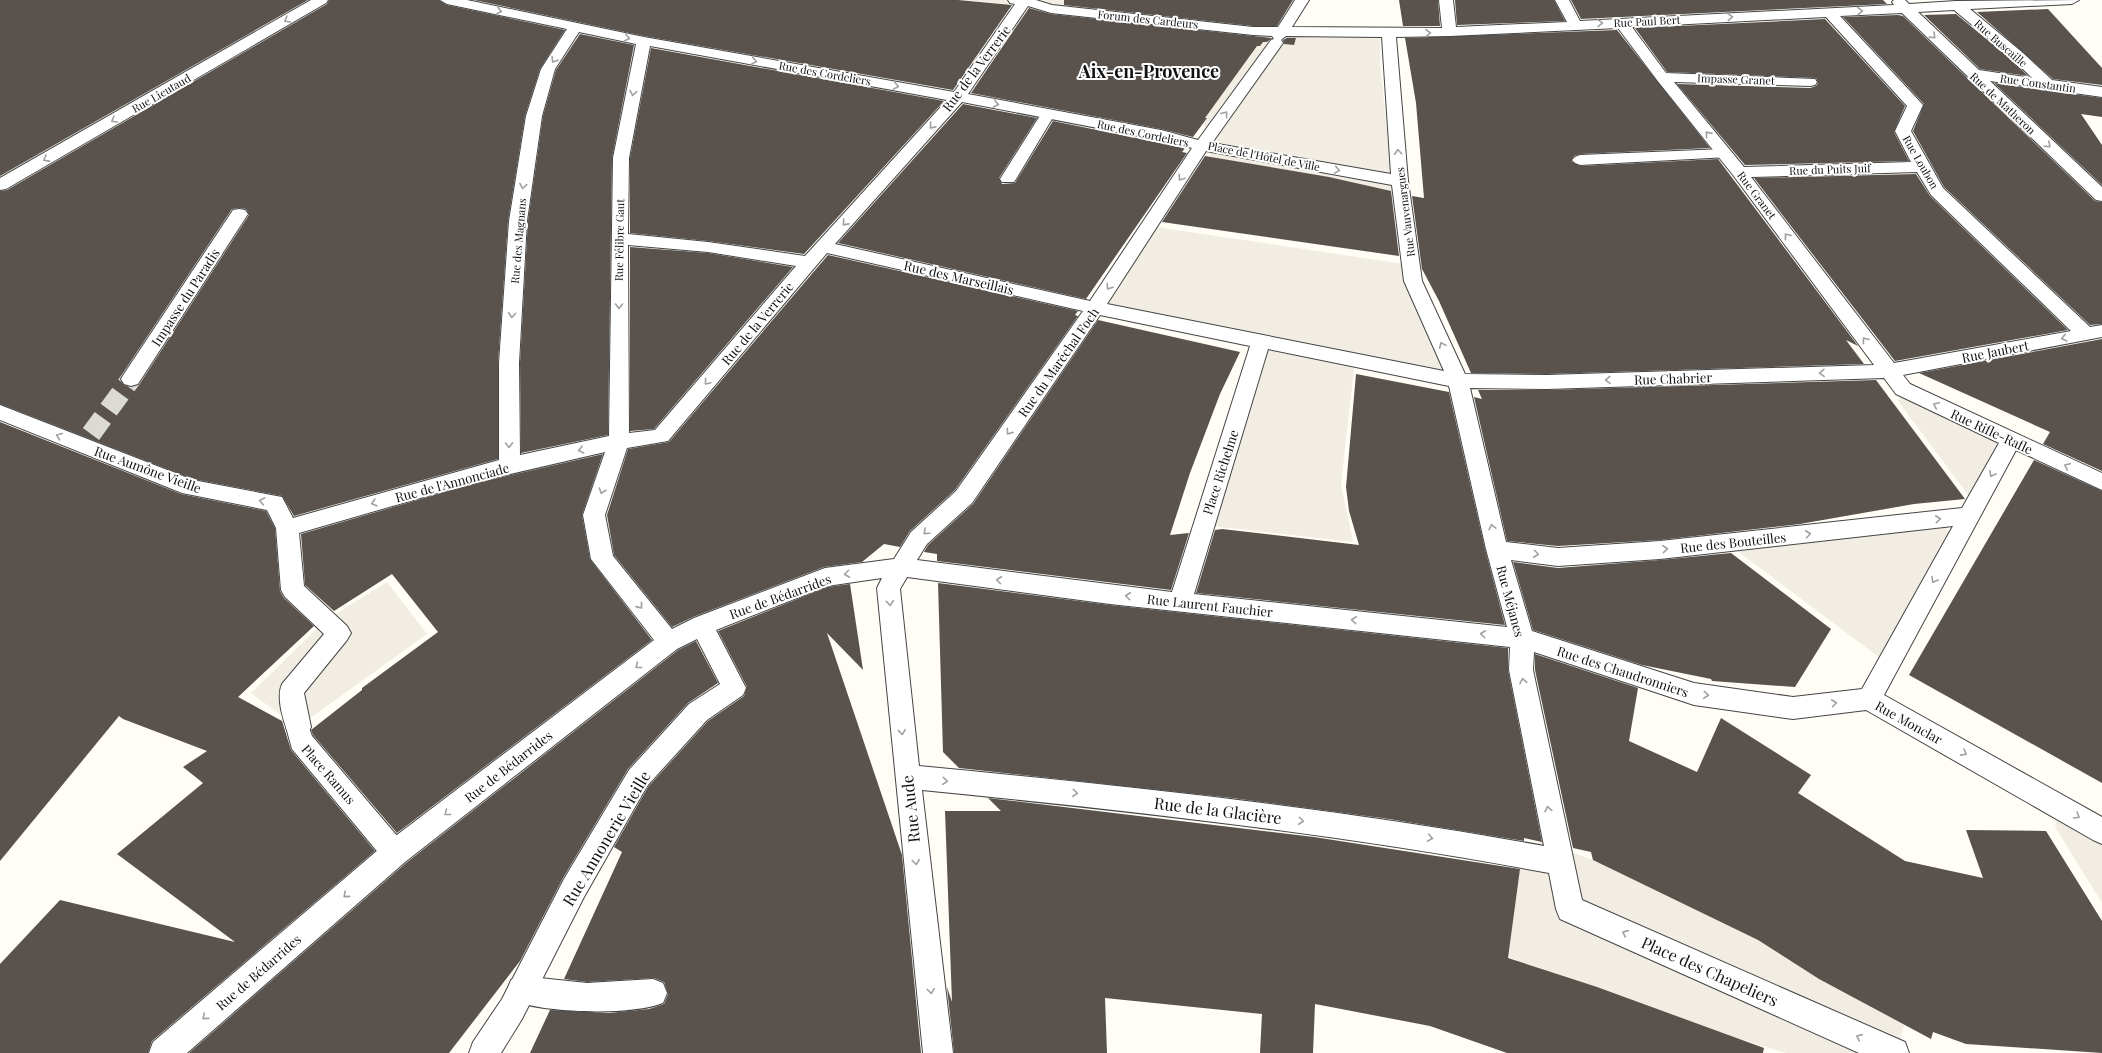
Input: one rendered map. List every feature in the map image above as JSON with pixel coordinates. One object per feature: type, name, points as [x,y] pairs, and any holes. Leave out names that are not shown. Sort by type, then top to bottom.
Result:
[{"type":"street","name":"Rue Lieutaud","points":[[0,185],[321,0]]},
{"type":"street","name":"Rue des Cordeliers","points":[[448,0],[644,41],[958,96],[1161,135],[1202,146]]},
{"type":"street","name":"Forum des Cardeurs","points":[[1022,0],[1059,10],[1253,31],[1279,36]]},
{"type":"street","name":"Rue de la Verrerie","points":[[619,441],[661,436],[809,262],[958,96],[1022,0]]},
{"type":"street","name":"Place de l'Hôtel de Ville","points":[[1302,0],[1279,36],[1202,146],[1400,181]]},
{"type":"street","points":[[1446,0],[1450,32]]},
{"type":"street","points":[[1562,0],[1575,24]]},
{"type":"street","name":"Rue Paul Bert","points":[[1390,33],[1450,32],[1575,24],[1829,12],[1901,4],[1956,4],[2072,0]]},
{"type":"street","name":"Rue de Matheron","points":[[1901,4],[2102,196]]},
{"type":"street","name":"Rue Buscaille","points":[[1956,4],[2018,56],[2046,83]]},
{"type":"street","points":[[1742,5],[1753,16]]},
{"type":"street","name":"Rue Loubon","points":[[1829,12],[1916,105],[1903,131],[1922,167],[1937,191],[2094,332]]},
{"type":"street","name":"Rue Granet","points":[[1621,22],[1662,77],[1739,172],[1889,371]]},
{"type":"street","name":"Rue des Magnans","points":[[510,466],[508,363],[520,206],[534,116],[548,69],[574,27]]},
{"type":"street","points":[[1279,36],[1390,33]]},
{"type":"street","name":"Rue Vauvenargues","points":[[1390,33],[1400,181],[1413,281],[1458,381]]},
{"type":"street","name":"Rue Félibre Gaut","points":[[619,441],[620,158],[644,41]]},
{"type":"street","name":"Rue Constantin","points":[[1973,74],[2102,92]]},
{"type":"street","name":"Impasse Granet","points":[[1662,77],[1810,82]]},
{"type":"street","name":"Rue du Maréchal Foch","points":[[900,567],[919,538],[964,497],[1095,308],[1202,146]]},
{"type":"street","name":"Rue du Puits Juif","points":[[1739,172],[1922,167]]},
{"type":"street","name":"Impasse du Paradis","points":[[131,379],[240,214]]},
{"type":"street","points":[[619,239],[708,247],[809,262]]},
{"type":"street","name":"Rue des Marseillais","points":[[824,247],[1095,308]]},
{"type":"street","points":[[1095,308],[1458,381]]},
{"type":"street","name":"Rue Jaubert","points":[[1889,371],[2094,332]]},
{"type":"street","name":"Place Richelme","points":[[1180,602],[1261,342]]},
{"type":"street","name":"Rue Chabrier","points":[[1458,381],[1547,382],[1889,371]]},
{"type":"street","name":"Rue Rifle-Rafle","points":[[1889,371],[1903,389],[2102,482]]},
{"type":"street","name":"Rue Méjanes","points":[[1458,381],[1497,549],[1522,638],[1521,670],[1557,854]]},
{"type":"street","name":"Rue Aumône Vieille","points":[[0,412],[86,440],[190,487],[274,504],[286,528]]},
{"type":"street","points":[[1969,516],[2011,440]]},
{"type":"street","points":[[619,441],[594,515],[602,559],[669,642]]},
{"type":"street","name":"Rue de l'Annonciade","points":[[286,528],[510,466],[619,441]]},
{"type":"street","name":"Rue des Bouteilles","points":[[1497,549],[1558,557],[1645,551],[1969,516]]},
{"type":"street","name":"Rue Monclar","points":[[1969,516],[1869,699],[2102,831]]},
{"type":"street","name":"Place Ramus","points":[[286,528],[293,590],[339,633],[291,691],[298,727]]},
{"type":"street","name":"Rue Laurent Fauchier","points":[[900,567],[1180,602],[1522,638]]},
{"type":"street","name":"Rue de Bédarrides","points":[[164,1053],[395,853],[669,642],[702,625],[825,577],[900,567]]},
{"type":"street","name":"Rue Aude","points":[[900,567],[888,588],[906,777],[938,1053]]},
{"type":"street","name":"Rue Annonerie Vieille","points":[[484,1053],[512,1009],[574,888],[638,778],[698,712],[734,688],[702,625]]},
{"type":"street","name":"Rue des Chaudronniers","points":[[1522,638],[1694,694],[1792,708],[1869,699]]},
{"type":"street","name":"Rue de la Glacière","points":[[906,777],[1118,797],[1422,836],[1529,856],[1557,854]]},
{"type":"street","name":"Place des Chapeliers","points":[[1557,854],[1570,909],[1894,1053]]},
{"type":"lane","points":[[1008,178],[1048,114]]},
{"type":"lane","points":[[1580,160],[1724,154]]},
{"type":"lane","name":"Place Ramus","points":[[298,727],[301,741],[395,853]]},
{"type":"lane","points":[[521,990],[555,996],[613,997],[653,993]]},
{"type":"shaded area","points":[[958,0],[1209,0],[1287,22],[1283,30],[1380,37],[1380,63],[1393,192],[1329,177],[1210,157],[1210,133],[1203,124],[1207,118],[1205,118],[1257,46],[1260,46],[1263,42],[1294,45],[1295,38],[1265,35],[1264,37],[1050,13],[1022,5]]},
{"type":"shaded area","points":[[1149,226],[1411,265],[1458,381],[1355,360],[1341,484],[1353,542],[1203,525],[1261,342],[1095,308]]},
{"type":"shaded area","points":[[1903,389],[2011,440],[1975,504],[1898,401]]},
{"type":"shaded area","points":[[1934,520],[1958,537],[1888,664],[1728,544]]},
{"type":"shaded area","points":[[387,582],[427,634],[298,727],[251,693],[326,620]]},
{"type":"shaded area","points":[[2060,807],[2102,831],[2102,903],[2055,827]]},
{"type":"shaded area","points":[[1540,841],[1593,860],[1756,939],[1819,979],[1904,1025],[1897,1053],[1786,1053],[1731,1036],[1508,957],[1520,868]]},
{"type":"building","points":[[0,0],[308,0],[0,176]]},
{"type":"building","points":[[329,0],[439,0],[447,5],[565,30],[540,69],[525,116],[508,221],[498,363],[498,459],[294,516],[282,496],[193,479],[0,404],[0,191],[7,190],[327,4]],"holes":[[[232,209],[246,209],[249,215],[139,385],[131,387],[124,385],[120,380],[123,373]]]},
{"type":"building","points":[[474,0],[958,0],[1012,5],[953,90],[644,36]]},
{"type":"building","points":[[1064,0],[1293,0],[1277,26],[1253,26],[1064,5]]},
{"type":"building","points":[[1399,0],[1438,0],[1440,26],[1403,26]]},
{"type":"building","points":[[1455,0],[1554,0],[1565,21],[1457,25]]},
{"type":"building","points":[[1571,0],[1883,0],[1887,4],[1581,19]]},
{"type":"building","points":[[1029,8],[1051,14],[1272,38],[1267,42],[1263,42],[1260,46],[1257,46],[1193,137],[1161,129],[971,93]]},
{"type":"building","points":[[2048,9],[2102,68],[2102,85],[2053,79],[1977,12]]},
{"type":"building","points":[[1956,14],[2012,60],[2028,76],[1980,69],[1924,15]]},
{"type":"building","points":[[1903,16],[2095,201],[2102,202],[2102,324],[2090,325],[1944,187],[1913,131],[1924,104],[1843,17]]},
{"type":"building","points":[[1825,19],[1905,106],[1894,132],[1909,161],[1745,165],[1677,84],[1810,88],[1816,86],[1818,83],[1816,78],[1667,72],[1635,28]]},
{"type":"building","points":[[1617,30],[1710,148],[1580,154],[1574,156],[1571,161],[1580,166],[1718,159],[1858,346],[1846,340],[1864,364],[1547,374],[1471,373],[1439,301],[1422,269],[1412,196],[1424,198],[1416,103],[1405,38]]},
{"type":"building","points":[[580,34],[634,45],[612,158],[608,435],[521,453],[520,363],[528,221],[543,116],[556,70]]},
{"type":"building","points":[[1287,38],[1296,38],[1294,45],[1284,44],[1283,40]]},
{"type":"building","points":[[651,48],[944,101],[804,254],[708,241],[630,233],[630,158]]},
{"type":"building","points":[[1994,83],[2102,98],[2102,117],[2081,114],[2102,145],[2102,185]]},
{"type":"building","points":[[963,104],[1037,118],[999,178],[1002,184],[1015,183],[1053,121],[1185,148],[1182,152],[1187,153],[1086,299],[838,243]]},
{"type":"building","points":[[1205,156],[1329,177],[1391,191],[1399,256],[1162,222]]},
{"type":"building","points":[[1916,174],[1930,196],[2068,330],[1895,361],[1754,178]]},
{"type":"building","points":[[630,247],[708,253],[793,267],[654,429],[630,431]]},
{"type":"building","points":[[828,255],[1078,311],[1075,315],[1078,316],[955,490],[910,531],[900,547],[884,544],[862,562],[824,567],[693,617],[672,627],[614,555],[607,515],[628,449],[669,442]]},
{"type":"building","points":[[1098,320],[1240,352],[1220,394],[1190,473],[1170,535],[1189,533],[1171,590],[937,561],[937,554],[924,552],[928,545],[973,504]]},
{"type":"building","points":[[2102,339],[2102,471],[2043,444],[2050,432],[1919,373]]},
{"type":"building","points":[[1356,374],[1449,392],[1485,549],[1505,625],[1196,593],[1215,530],[1222,529],[1359,545],[1349,511],[1346,487]]},
{"type":"building","points":[[1876,380],[1965,499],[1914,504],[1800,524],[1660,540],[1558,546],[1507,541],[1474,397],[1482,399],[1478,390],[1547,390]]},
{"type":"building","points":[[0,422],[181,494],[266,511],[275,528],[280,591],[284,598],[314,626],[238,697],[282,721],[291,750],[375,851],[152,1041],[148,1053],[0,1053],[0,964],[60,900],[235,942],[117,854],[203,783],[183,767],[207,751],[123,719],[119,716],[0,861]]},
{"type":"building","points":[[603,454],[582,515],[590,559],[652,640],[397,833],[313,735],[311,730],[362,690],[362,688],[438,632],[392,574],[334,611],[305,585],[301,534],[472,484]]},
{"type":"building","points":[[2034,460],[2102,491],[2102,783],[1909,675]]},
{"type":"building","points":[[1731,553],[1831,629],[1795,687],[1712,681],[1711,679],[1642,665],[1533,630],[1513,562],[1558,568]]},
{"type":"building","points":[[938,583],[1110,605],[1508,648],[1508,670],[1542,842],[1524,838],[1524,841],[1389,819],[1232,798],[959,768],[943,752]]},
{"type":"building","points":[[850,584],[863,670],[827,633],[902,855],[921,1053],[530,1053],[550,1010],[609,1013],[649,1009],[664,1004],[668,994],[664,982],[654,978],[587,982],[564,979],[622,852],[614,847],[648,787],[708,721],[744,696],[747,687],[718,631],[827,587]]},
{"type":"building","points":[[696,641],[718,683],[688,703],[628,769],[563,878],[520,961],[449,1053],[189,1053],[406,863],[678,650]]},
{"type":"building","points":[[1535,654],[1638,688],[1629,741],[1697,772],[1721,718],[1811,775],[1798,793],[1905,861],[1983,878],[1966,830],[2046,831],[2102,921],[2102,1053],[1966,1044],[1933,1032],[1931,1039],[1819,979],[1758,940],[1593,860],[1591,852],[1573,848],[1535,670]]},
{"type":"building","points":[[988,798],[1314,837],[1520,869],[1508,958],[1597,987],[1764,1048],[1763,1053],[1507,1053],[1430,1026],[1315,1004],[1313,1053],[1260,1053],[1262,1014],[1105,998],[1107,1053],[954,1053],[947,987],[952,1002],[945,811],[1001,811]]},
{"type":"tunnel","points":[[91,434],[131,379]]},
{"type":"district","name":"Aix-en-Provence","points":[[1149,71]]}]
